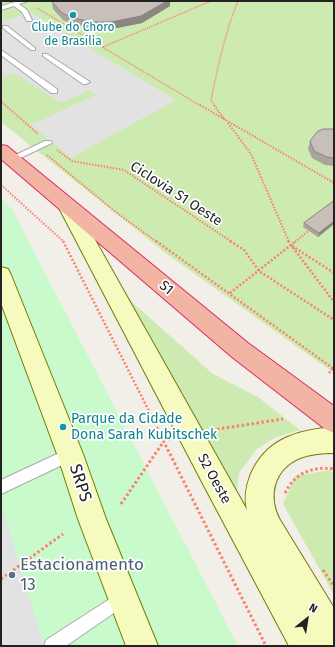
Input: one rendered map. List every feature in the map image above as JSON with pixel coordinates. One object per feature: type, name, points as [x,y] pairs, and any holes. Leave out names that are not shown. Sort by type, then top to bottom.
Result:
[{"type":"highway","name":"S1","points":[[6,155],[240,350],[334,421]]},
{"type":"main road","name":"S2 Oeste","points":[[67,206],[189,433],[307,646]]},
{"type":"main road","name":"SRPS","points":[[1,275],[70,454],[92,519],[122,599],[142,646]]},
{"type":"main road","points":[[334,440],[314,442],[289,449],[274,459],[265,472],[259,490],[261,509],[272,535],[334,638]]},
{"type":"lane","points":[[1,8],[25,1]]},
{"type":"lane","points":[[15,4],[25,11],[29,20]]},
{"type":"lane","points":[[5,27],[33,49]]},
{"type":"lane","points":[[1,52],[54,91]]},
{"type":"lane","points":[[44,55],[86,82]]},
{"type":"lane","points":[[6,155],[48,143]]},
{"type":"lane","points":[[1,487],[70,454]]},
{"type":"lane","points":[[52,646],[122,599]]},
{"type":"path","points":[[25,1],[334,183]]},
{"type":"path","points":[[103,47],[211,1]]},
{"type":"path","points":[[238,1],[230,19],[220,56],[211,100],[251,154],[290,245],[334,302]]},
{"type":"path","name":"Ciclovia S1 Oeste","points":[[1,101],[48,143],[72,161],[124,170],[244,250],[259,271],[334,320]]},
{"type":"path","points":[[38,147],[113,210],[334,368],[330,373]]},
{"type":"path","points":[[1,186],[65,243],[266,646]]},
{"type":"path","points":[[230,293],[315,226]]},
{"type":"path","points":[[290,245],[334,273]]},
{"type":"path","points":[[121,504],[164,441],[189,433],[283,419]]},
{"type":"path","points":[[283,497],[288,485],[297,476],[323,466],[334,469]]},
{"type":"path","points":[[1,580],[63,534]]},
{"type":"path","points":[[320,565],[334,586]]},
{"type":"green space","points":[[1,1],[334,1],[334,373],[168,255],[1,122]]},
{"type":"green space","name":"Parque da Cidade Dona Sarah Kubitschek","points":[[1,199],[12,209],[238,646],[1,646]]},
{"type":"green space","points":[[108,272],[134,304],[213,374],[258,397],[300,430],[274,438],[257,449],[239,473],[235,504]]},
{"type":"green space","points":[[330,470],[334,474],[334,595],[283,504],[295,476]]},
{"type":"shaded area","points":[[30,12],[176,100],[71,158],[31,125],[96,95],[90,90],[61,103],[14,73],[1,78],[1,22]]},
{"type":"shaded area","name":"Estacionamento 13","points":[[1,504],[44,646],[1,646]]},
{"type":"building","name":"Clube do Choro de Brasília","points":[[52,1],[167,1],[141,16],[111,22],[92,22],[73,18],[62,13]]},
{"type":"building","points":[[323,129],[334,129],[334,158],[327,157],[314,151],[310,141],[317,132]]},
{"type":"building","points":[[334,201],[334,221],[319,233],[304,223]]},
{"type":"place","name":"Clube do Choro de Brasília","points":[[73,15]]},
{"type":"place","name":"Parque da Cidade Dona Sarah Kubitschek","points":[[63,427]]},
{"type":"place","name":"Estacionamento 13","points":[[12,575]]}]
